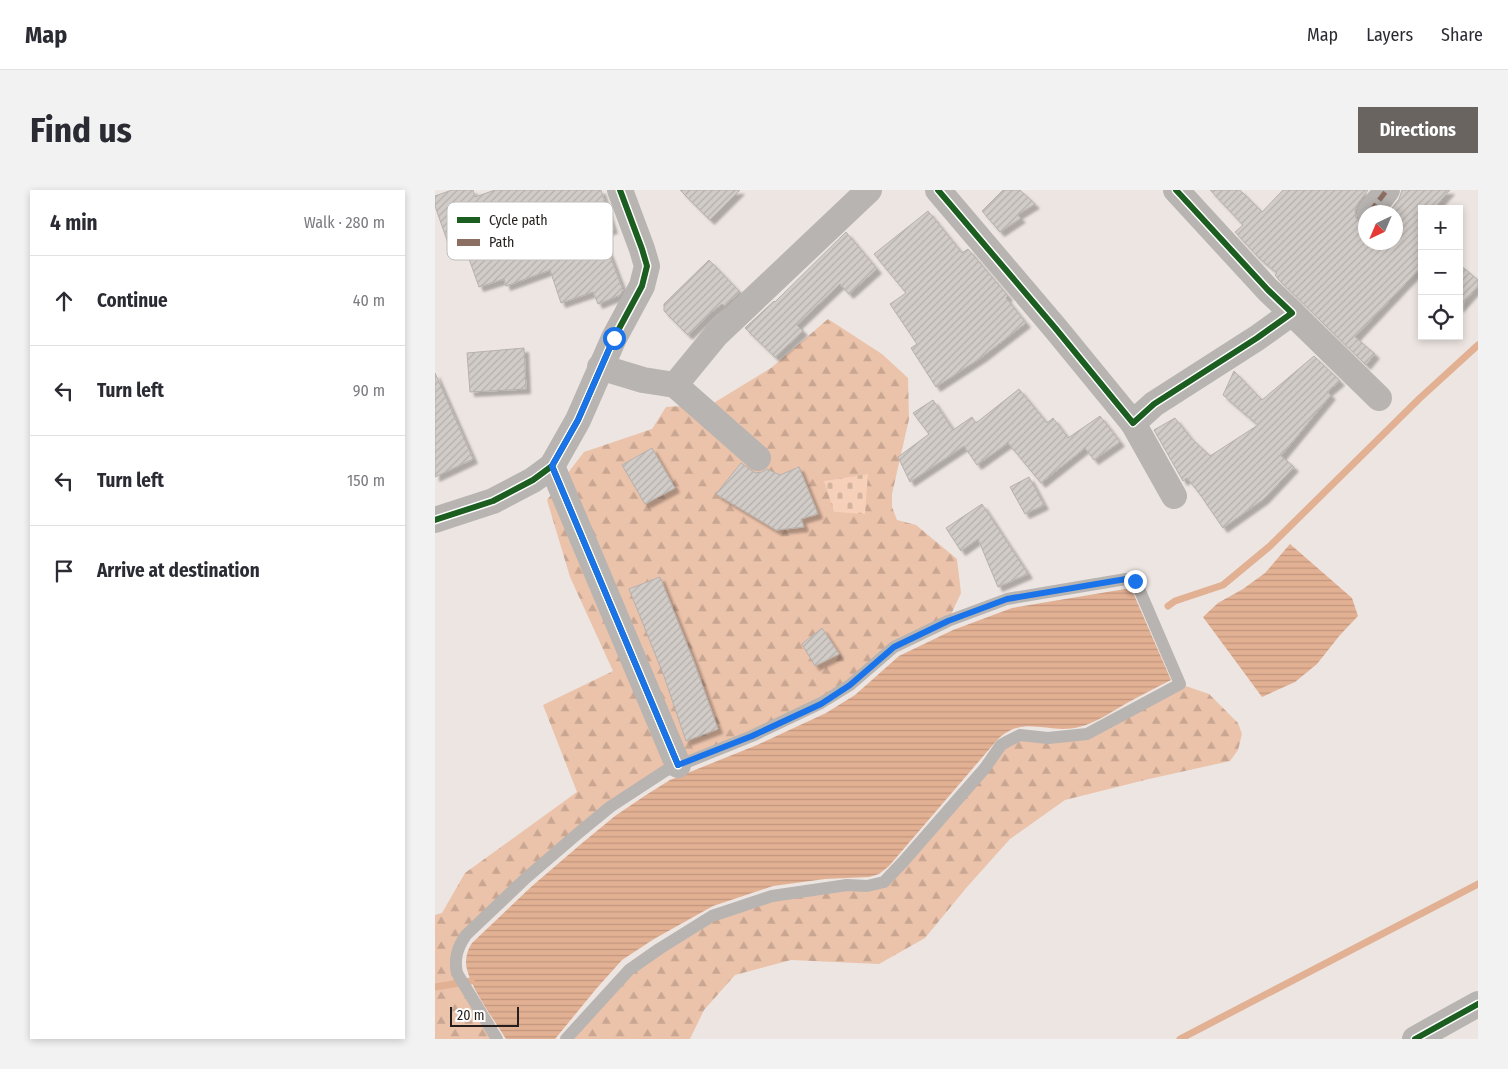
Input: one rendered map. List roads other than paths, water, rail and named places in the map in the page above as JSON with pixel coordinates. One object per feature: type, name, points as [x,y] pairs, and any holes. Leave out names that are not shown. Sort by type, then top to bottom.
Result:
[{"type":"street","points":[[435,520],[493,502],[552,466],[578,420],[614,338],[642,286],[647,266],[620,190]]},
{"type":"street","points":[[675,385],[716,335],[869,190]]},
{"type":"street","points":[[938,190],[1133,423],[1174,496]]},
{"type":"street","points":[[1176,190],[1269,290],[1379,398]]},
{"type":"street","points":[[1375,205],[1387,190]]},
{"type":"street","points":[[1133,423],[1154,404],[1293,313]]},
{"type":"street","points":[[601,367],[643,380],[675,385],[758,458]]},
{"type":"street","points":[[552,466],[678,765]]},
{"type":"street","points":[[1415,1039],[1478,1004]]},
{"type":"lane","points":[[497,1039],[457,973],[455,964],[460,944],[526,878],[610,807],[653,778],[678,765],[752,736],[821,704],[850,685],[894,647],[948,621],[1007,599],[1126,579],[1132,579],[1137,584],[1180,684],[1087,734],[1048,738],[1020,735],[1001,745],[985,768],[884,882],[867,886],[847,886],[773,896],[712,916],[629,970],[566,1039]]},
{"type":"waterway","points":[[1168,606],[1175,601],[1223,585],[1270,546],[1420,398],[1478,345]]},
{"type":"waterway","points":[[1180,1039],[1478,884]]},
{"type":"waterway","points":[[435,987],[471,981]]}]
